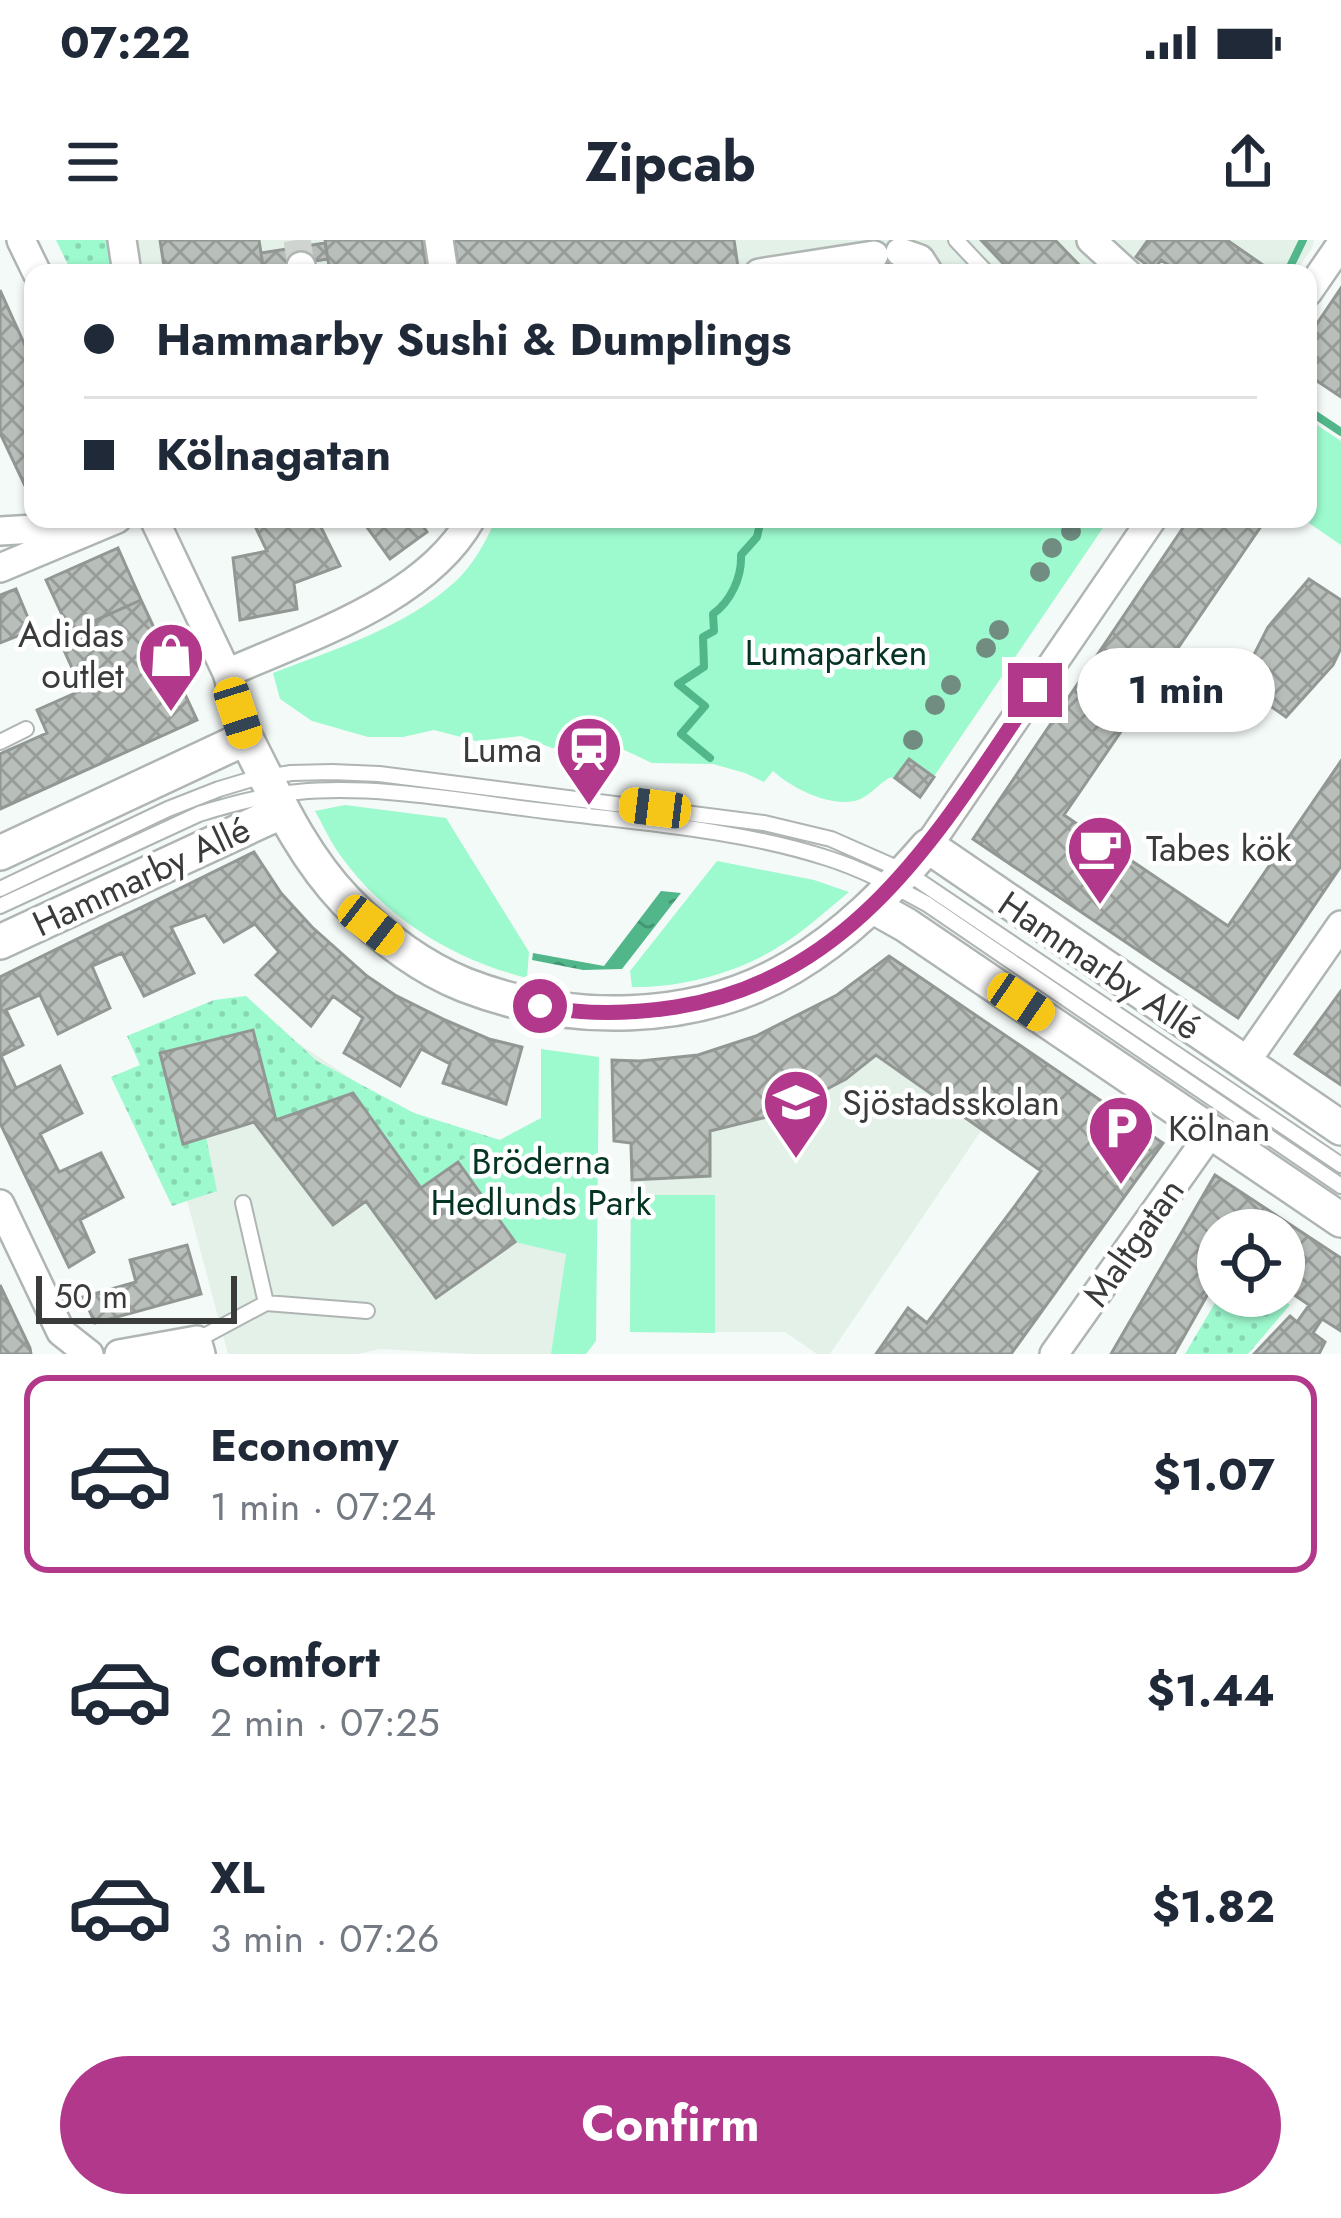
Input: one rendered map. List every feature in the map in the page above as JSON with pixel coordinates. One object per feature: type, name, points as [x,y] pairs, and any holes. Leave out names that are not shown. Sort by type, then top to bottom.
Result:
[{"type":"street","points":[[1091,240],[1116,264]]},
{"type":"street","points":[[1317,279],[1341,244]]},
{"type":"street","points":[[820,264],[887,254],[920,259],[923,264]]},
{"type":"street","points":[[0,531],[36,528]]},
{"type":"street","points":[[0,568],[95,528]]},
{"type":"street","points":[[0,854],[246,737],[226,673],[158,528]]},
{"type":"street","points":[[226,673],[372,607],[431,569],[466,528]]},
{"type":"street","points":[[928,846],[1146,528]]},
{"type":"street","name":"Hammarby Allé","points":[[246,737],[321,872],[400,948],[464,984],[567,1012],[658,1010],[705,1002],[756,985],[829,944],[891,888],[928,846],[1341,1128]]},
{"type":"street","name":"Hammarby Allé","points":[[0,942],[274,794]]},
{"type":"street","name":"Hammarby Allé","points":[[891,888],[906,925],[1341,1220]]},
{"type":"street","points":[[1245,1063],[1341,925]]},
{"type":"street","name":"Maltgatan","points":[[1054,1354],[1212,1131]]},
{"type":"street","points":[[0,1204],[61,1332],[89,1354]]},
{"type":"street","points":[[119,1354],[199,1347]]},
{"type":"lane","points":[[956,240],[979,264]]},
{"type":"lane","points":[[0,742],[26,729]]},
{"type":"lane","points":[[0,906],[199,814],[332,772],[732,818],[831,839],[877,857],[891,888],[1341,1165]]},
{"type":"lane","points":[[0,889],[191,799],[274,794]]},
{"type":"lane","points":[[891,888],[927,904],[1341,1186]]},
{"type":"lane","points":[[243,1203],[266,1304]]},
{"type":"lane","points":[[199,1347],[266,1304],[367,1310]]},
{"type":"shaded area","points":[[108,240],[1314,240],[1301,264],[111,264]]},
{"type":"shaded area","name":"Sjöstadsskolan","points":[[889,956],[1033,1054],[830,1354],[817,1354],[785,1332],[630,1332],[631,1143],[614,1141],[612,1060],[698,1055],[756,1036],[837,995]]},
{"type":"shaded area","points":[[254,1013],[437,1137],[422,1187],[566,1254],[551,1354],[379,1349],[358,1354],[228,1354],[144,1039]]},
{"type":"green space","points":[[56,240],[108,240],[111,264],[68,264]]},
{"type":"green space","points":[[1317,425],[1341,441],[1341,545],[1316,528]]},
{"type":"green space","name":"Lumaparken","points":[[492,528],[1103,528],[920,797],[891,777],[862,798],[847,802],[813,795],[773,771],[764,782],[713,764],[652,763],[618,747],[571,750],[521,736],[476,741],[434,730],[403,737],[368,737],[312,721],[280,699],[273,673],[415,611],[456,581]]},
{"type":"green space","points":[[345,805],[446,818],[529,952],[527,978],[449,949],[381,901],[339,854],[315,811]]},
{"type":"green space","points":[[717,861],[814,880],[849,892],[795,936],[742,966],[687,982],[632,987],[630,971]]},
{"type":"green space","points":[[246,996],[317,1061],[414,1113],[500,1140],[421,1188],[353,1093],[276,1120],[252,1030],[160,1054],[183,1143],[206,1137],[217,1191],[172,1206],[111,1077],[140,1065],[127,1036],[214,1000]]},
{"type":"green space","name":"Bröderna Hedlunds Park","points":[[541,1049],[599,1057],[596,1341],[586,1354],[551,1354],[566,1254],[515,1242],[458,1162],[541,1118]]},
{"type":"green space","points":[[631,1195],[715,1195],[715,1333],[630,1332]]},
{"type":"green space","points":[[1207,1317],[1280,1317],[1248,1354],[1185,1354]]},
{"type":"water","points":[[661,891],[681,893],[622,969],[583,970],[532,960],[533,953],[604,966]]},
{"type":"building","points":[[160,240],[259,240],[263,264],[164,264]]},
{"type":"building","points":[[325,240],[422,240],[426,264],[329,264]]},
{"type":"building","points":[[454,240],[734,240],[738,264],[458,264]]},
{"type":"building","points":[[981,240],[1055,240],[1078,264],[1004,264]]},
{"type":"building","points":[[1148,240],[1227,240],[1262,264],[1167,264],[1161,260],[1146,264],[1136,257]]},
{"type":"building","points":[[325,243],[328,259],[262,264],[261,253]]},
{"type":"building","points":[[1341,288],[1341,397],[1317,381],[1317,324]]},
{"type":"building","points":[[0,290],[24,343],[24,484],[0,433]]},
{"type":"building","points":[[256,528],[321,528],[340,566],[294,583],[297,609],[240,620],[233,558],[267,551]]},
{"type":"building","points":[[368,528],[424,528],[427,532],[390,559]]},
{"type":"building","points":[[1183,528],[1260,528],[1064,815],[1228,926],[1341,761],[1341,866],[1238,1018],[973,839]]},
{"type":"building","points":[[118,548],[141,600],[70,632],[46,580]]},
{"type":"building","points":[[1309,579],[1341,600],[1341,648],[1333,665],[1286,717],[1239,684],[1268,627]]},
{"type":"building","points":[[16,589],[33,630],[0,643],[0,595]]},
{"type":"building","points":[[141,600],[197,720],[0,809],[0,754],[47,733],[37,710],[82,690],[58,637]]},
{"type":"building","points":[[909,759],[934,777],[920,797],[895,778]]},
{"type":"building","points":[[254,852],[281,893],[367,976],[445,1020],[522,1047],[506,1104],[443,1083],[450,1064],[421,1049],[400,1086],[344,1053],[363,1018],[333,996],[311,1026],[256,975],[279,952],[255,924],[224,942],[205,915],[171,927],[194,973],[144,996],[122,953],[92,966],[110,1008],[58,1034],[40,995],[6,1010],[23,1045],[1,1056],[16,1088],[60,1066],[82,1113],[40,1134],[59,1172],[101,1153],[123,1197],[80,1220],[94,1252],[69,1267],[0,1123],[0,977]]},
{"type":"building","points":[[889,956],[1163,1143],[1011,1354],[876,1354],[908,1308],[927,1323],[1041,1171],[876,1055],[846,1079],[779,1114],[710,1131],[710,1176],[632,1180],[631,1143],[614,1141],[612,1060],[698,1055],[756,1036],[837,995]]},
{"type":"building","points":[[1341,991],[1341,1085],[1295,1054]]},
{"type":"building","points":[[253,1030],[276,1120],[353,1093],[421,1188],[458,1162],[515,1242],[436,1298],[366,1201],[333,1225],[254,1122],[183,1144],[160,1053]]},
{"type":"building","points":[[1215,1175],[1267,1209],[1197,1209],[1197,1313],[1174,1354],[1111,1354]]},
{"type":"building","points":[[1305,1234],[1341,1258],[1341,1331],[1322,1319],[1313,1333],[1325,1342],[1319,1354],[1254,1354],[1289,1317],[1297,1322],[1305,1317],[1309,1305],[1305,1302]]},
{"type":"building","points":[[187,1245],[201,1294],[95,1323],[83,1297],[136,1282],[130,1260]]},
{"type":"building","points":[[0,1285],[30,1348],[31,1354],[0,1354]]},
{"type":"waterway","points":[[1291,264],[1303,240]]},
{"type":"waterway","points":[[1317,416],[1341,432]]},
{"type":"waterway","points":[[710,758],[681,734],[705,706],[678,684],[704,667],[703,637],[714,631],[713,614],[734,588],[741,555],[759,528]]},
{"type":"tunnel","points":[[297,240],[301,264]]},
{"type":"place","name":"Adidas outlet","points":[[171,714]]},
{"type":"place","name":"Luma","points":[[589,808]]},
{"type":"place","name":"Tabes kök","points":[[1100,907]]},
{"type":"place","name":"Sjöstadsskolan","points":[[796,1161]]},
{"type":"place","name":"Kölnan","points":[[1121,1187]]},
{"type":"route","points":[[540,1006],[610,1013],[705,1002],[756,985],[829,944],[874,907],[928,846],[1035,690]]}]
